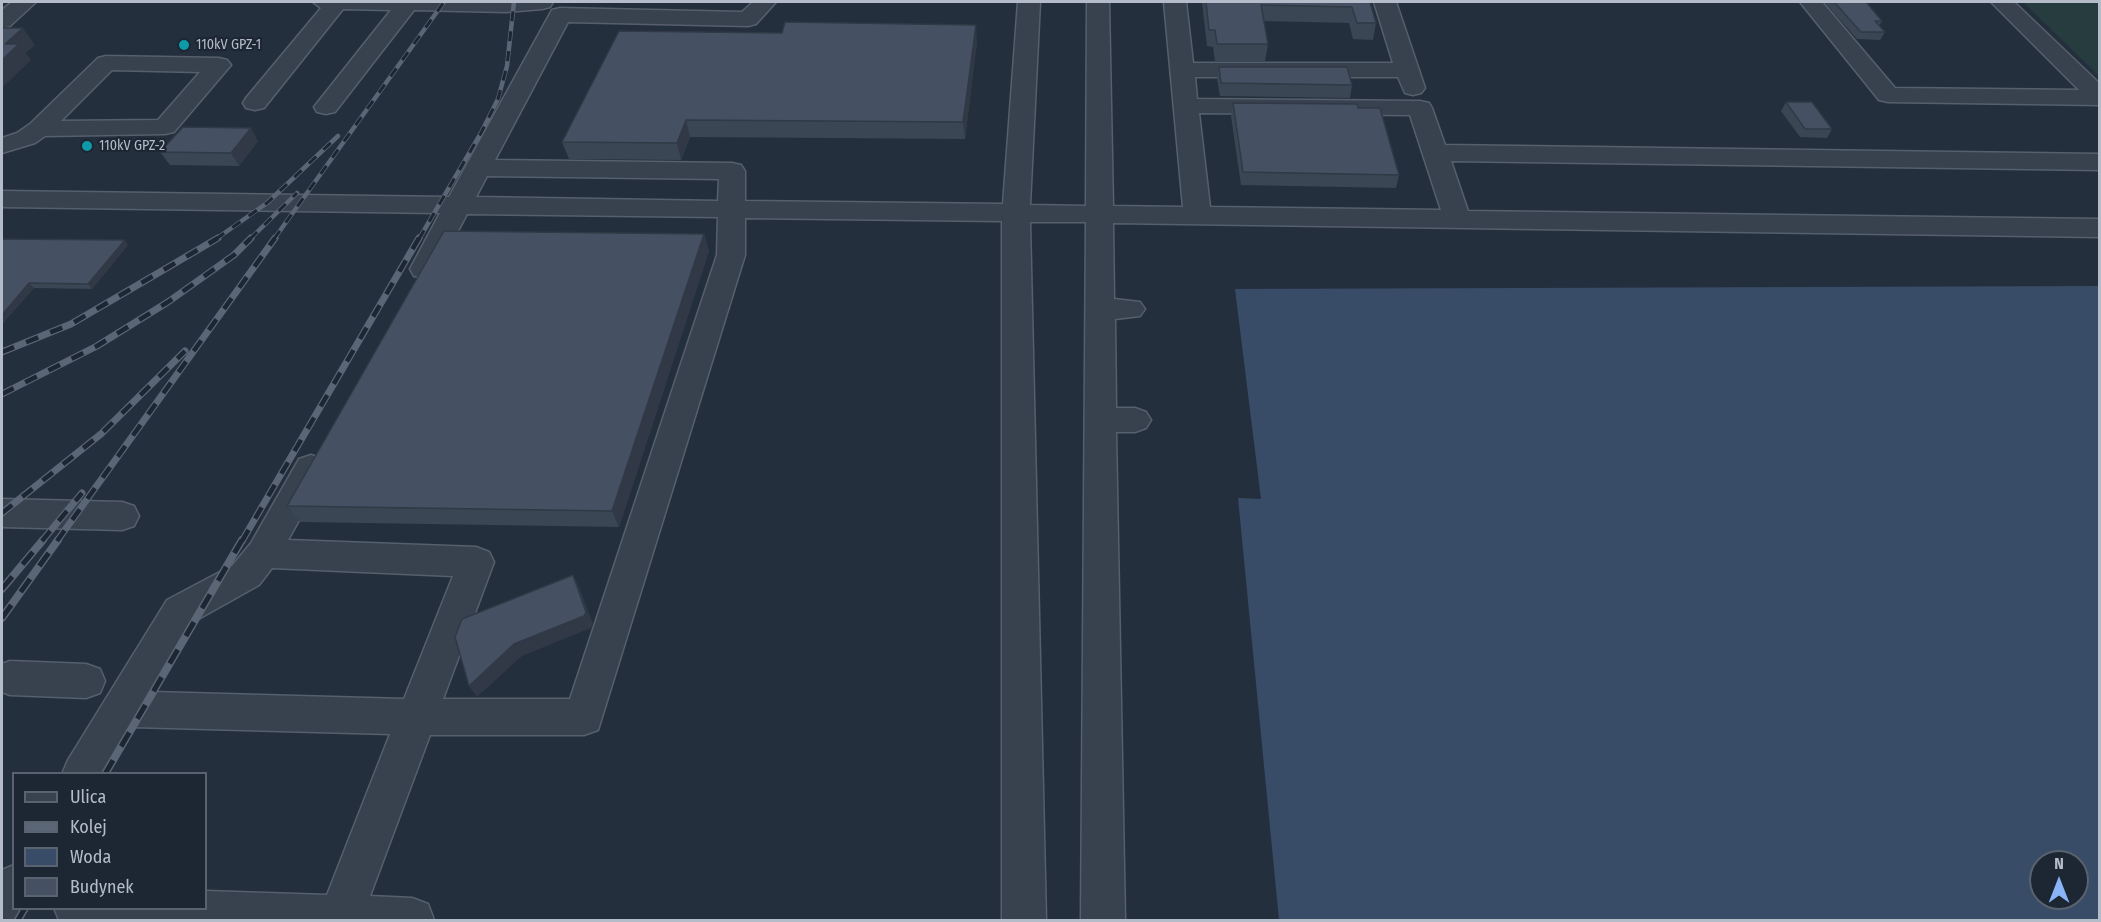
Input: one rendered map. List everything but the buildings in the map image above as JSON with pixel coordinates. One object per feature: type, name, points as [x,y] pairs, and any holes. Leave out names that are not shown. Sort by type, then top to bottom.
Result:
[{"type":"lane","points":[[2,21],[25,2]]},
{"type":"lane","points":[[324,2],[548,7],[748,19],[765,2]]},
{"type":"lane","points":[[255,103],[337,2]]},
{"type":"lane","points":[[1024,921],[1016,214],[1029,2]]},
{"type":"lane","points":[[1098,2],[1100,215],[1115,309],[1101,420],[1103,921]]},
{"type":"lane","points":[[1175,2],[1197,216]]},
{"type":"lane","points":[[1384,2],[1458,220]]},
{"type":"lane","points":[[1811,2],[1888,95],[2100,98]]},
{"type":"lane","points":[[2002,2],[2100,98]]},
{"type":"lane","points":[[326,107],[408,3]]},
{"type":"lane","points":[[408,297],[480,168],[548,7]]},
{"type":"lane","points":[[2,146],[26,138],[39,129],[106,63],[219,65],[165,127],[39,129]]},
{"type":"lane","points":[[1182,70],[1407,70]]},
{"type":"lane","points":[[1186,106],[1420,108]]},
{"type":"lane","points":[[1435,153],[2100,162]]},
{"type":"lane","points":[[122,709],[417,717],[584,717],[731,255],[732,171],[480,168]]},
{"type":"lane","points":[[2,199],[2100,228]]},
{"type":"lane","points":[[1101,420],[1135,420]]},
{"type":"lane","points":[[83,772],[180,611],[246,575],[263,553],[326,441]]},
{"type":"lane","points":[[2,513],[122,516]]},
{"type":"lane","points":[[263,553],[476,562],[340,920]]},
{"type":"lane","points":[[10,678],[86,681]]},
{"type":"lane","points":[[2,905],[12,889]]},
{"type":"lane","points":[[100,910],[412,921]]},
{"type":"green space","points":[[2023,2],[2099,2],[2099,76]]},
{"type":"water","points":[[2099,286],[2099,920],[1279,920],[1238,498],[1261,499],[1235,289]]},
{"type":"railway","points":[[274,239],[444,2]]},
{"type":"railway","points":[[419,239],[481,133],[498,99],[507,66],[514,2]]},
{"type":"railway","points":[[216,239],[267,203],[338,136]]},
{"type":"railway","points":[[250,239],[297,193]]},
{"type":"railway","points":[[2,352],[71,324],[218,238]]},
{"type":"railway","points":[[57,541],[275,238]]},
{"type":"railway","points":[[242,541],[419,238]]},
{"type":"railway","points":[[2,394],[97,346],[168,302],[234,255],[250,239]]},
{"type":"railway","points":[[2,513],[101,434],[185,351]]},
{"type":"railway","points":[[42,541],[82,493]]},
{"type":"railway","points":[[2,589],[43,540]]},
{"type":"railway","points":[[2,618],[58,540]]},
{"type":"railway","points":[[106,772],[242,540]]},
{"type":"railway","points":[[18,920],[24,910]]},
{"type":"place","name":"110kV GPZ-1","points":[[184,45]]},
{"type":"place","name":"110kV GPZ-2","points":[[87,146]]}]
